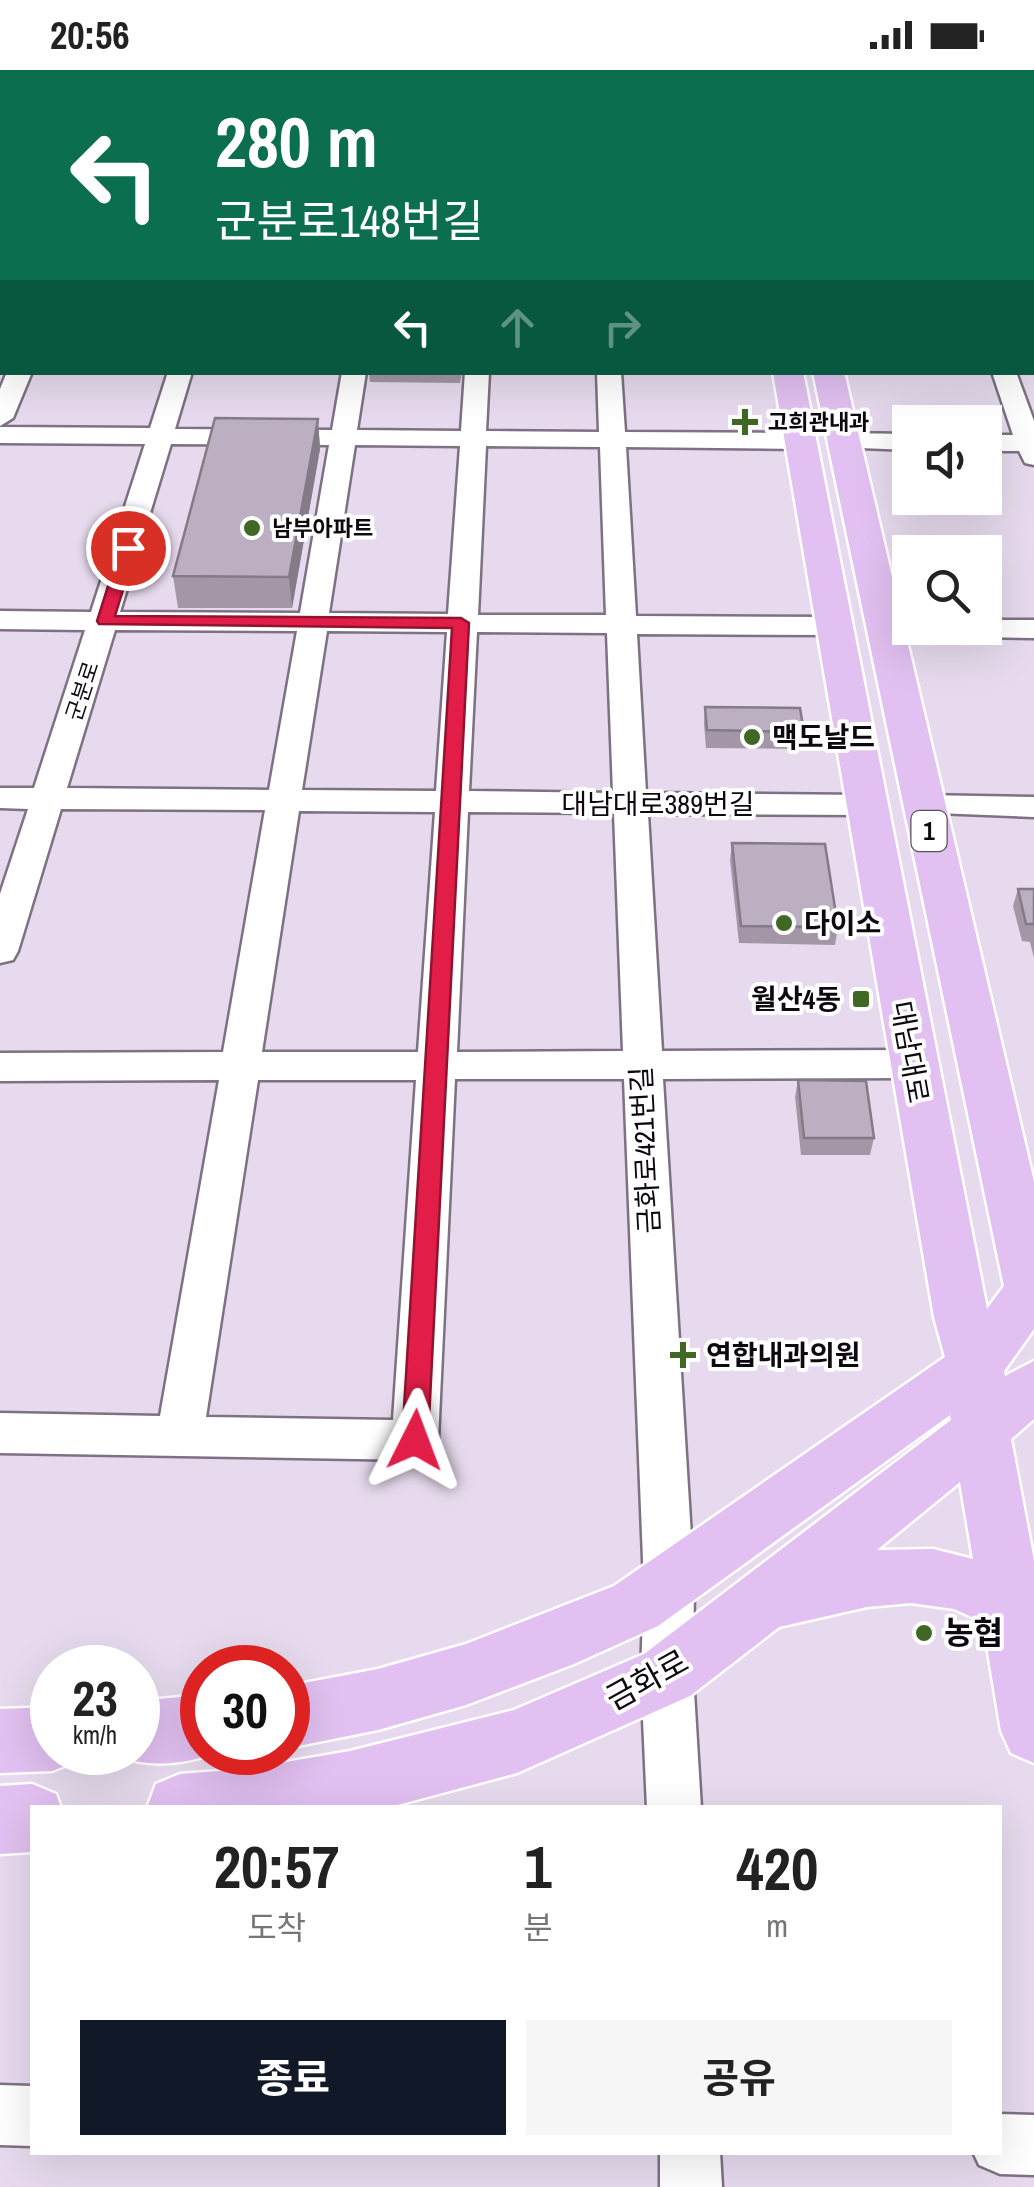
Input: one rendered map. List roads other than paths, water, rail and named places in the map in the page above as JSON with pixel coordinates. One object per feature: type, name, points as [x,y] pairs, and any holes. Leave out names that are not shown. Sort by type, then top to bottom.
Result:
[{"type":"main road","name":"대남대로","points":[[789,375],[912,1064],[961,1318],[976,1366],[980,1429],[1034,1731]]},
{"type":"main road","name":"1","points":[[829,375],[1033,1291]]},
{"type":"main road","points":[[310,1714],[490,1667],[578,1634],[669,1586],[976,1366],[1033,1291]]},
{"type":"main road","name":"금화로","points":[[213,1805],[350,1784],[517,1741],[668,1675],[902,1496],[1034,1385]]},
{"type":"main road","points":[[754,1608],[848,1581],[896,1576],[952,1581],[1013,1605]]},
{"type":"main road","points":[[0,1741],[30,1740]]},
{"type":"main road","points":[[0,1820],[30,1818]]},
{"type":"street","points":[[0,418],[19,375]]},
{"type":"street","name":"군분로","points":[[0,951],[179,375]]},
{"type":"street","points":[[180,1435],[353,375]]},
{"type":"street","points":[[0,1432],[415,1440],[476,375]]},
{"type":"street","name":"금화로421번길","points":[[609,375],[640,1066],[669,1586],[674,1805]]},
{"type":"street","points":[[1002,445],[1032,448],[1005,375]]},
{"type":"street","points":[[0,436],[800,440]]},
{"type":"street","points":[[844,441],[892,442]]},
{"type":"street","points":[[0,620],[834,626]]},
{"type":"street","points":[[886,629],[1034,629]]},
{"type":"street","name":"대남대로389번길","points":[[0,798],[866,805]]},
{"type":"street","points":[[923,805],[1034,806]]},
{"type":"street","points":[[0,1067],[912,1064]]},
{"type":"street","points":[[0,2115],[30,2116]]},
{"type":"street","points":[[1002,2144],[1034,2145]]},
{"type":"street","points":[[690,2155],[692,2187]]},
{"type":"place","name":"고희관내과","points":[[745,422]]},
{"type":"place","name":"남부아파트","points":[[252,528]]},
{"type":"place","name":"맥도날드","points":[[752,737]]},
{"type":"place","name":"다이소","points":[[784,923]]},
{"type":"place","name":"월산4동","points":[[861,999]]},
{"type":"place","name":"연합내과의원","points":[[683,1355]]},
{"type":"place","name":"농협","points":[[924,1633]]}]
